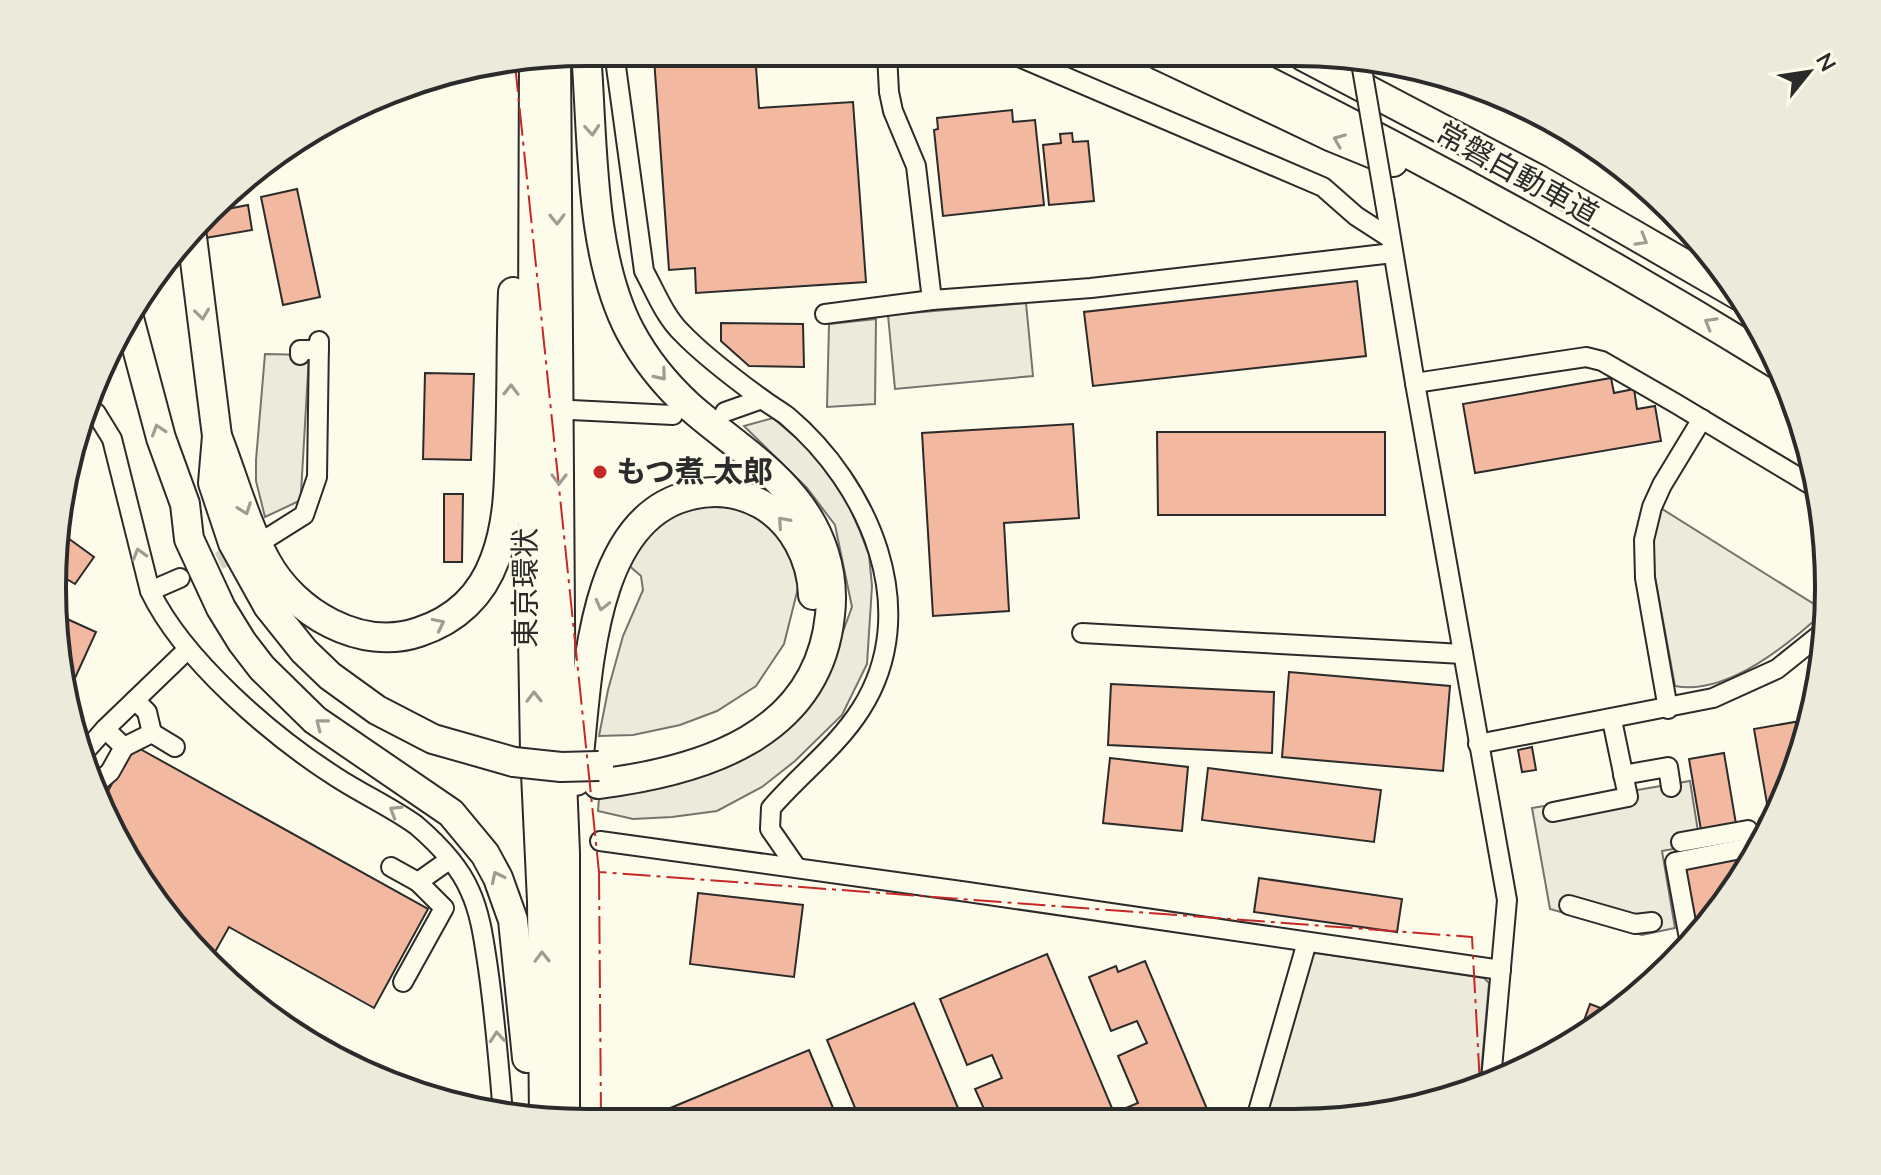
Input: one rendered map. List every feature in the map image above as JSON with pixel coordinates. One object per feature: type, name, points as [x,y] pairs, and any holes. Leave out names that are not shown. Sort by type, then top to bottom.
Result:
[{"type":"highway","points":[[185,504],[209,535],[239,593],[262,628],[315,685],[345,710],[408,747],[438,760],[514,771],[561,767],[599,775],[662,774],[704,762],[734,748],[770,726],[792,705],[812,679],[827,638],[832,594],[823,547],[814,526],[798,503],[777,480],[688,405],[648,360],[629,329],[611,283],[600,228],[587,66]]},
{"type":"highway","points":[[1182,66],[1332,137],[1516,211]]},
{"type":"highway","name":"常磐自動車道","points":[[1237,66],[1344,118],[1516,211],[1759,354]]},
{"type":"highway","name":"東京環状","points":[[544,1107],[542,901],[532,615],[545,409],[556,67]]},
{"type":"highway","name":"常磐自動車道","points":[[1324,67],[1539,180],[1715,282]]},
{"type":"highway","name":"東京環状","points":[[534,69],[534,159],[565,853],[565,1108]]},
{"type":"highway","points":[[217,436],[256,541],[268,564],[301,602],[320,618],[366,637],[390,637],[424,631],[454,616],[473,599],[486,580],[504,528],[509,491],[516,226],[534,159]]},
{"type":"highway","points":[[193,246],[217,436],[213,483],[233,543],[268,606],[304,651],[352,693],[404,726],[514,771]]},
{"type":"highway","points":[[133,333],[150,402],[185,504],[189,539],[221,608],[262,668],[315,720],[451,813],[485,854],[507,899],[513,920],[533,1106]]},
{"type":"highway","points":[[565,853],[586,688],[602,601],[615,563],[635,531],[650,515],[669,502],[707,491],[728,492],[754,499],[772,510],[799,541],[808,565],[814,608],[804,652],[795,671],[767,705],[723,734],[599,775]]},
{"type":"street","points":[[616,66],[644,271],[661,303],[680,332],[786,415],[810,438],[855,497],[871,527],[882,561],[887,591],[886,647],[864,705],[845,733],[771,808],[770,829],[797,868]]},
{"type":"street","points":[[888,66],[893,111],[916,166],[932,300]]},
{"type":"street","points":[[1040,66],[1323,187],[1391,245]]},
{"type":"street","points":[[1362,70],[1507,900],[1492,1069]]},
{"type":"street","points":[[825,314],[932,300],[1078,289],[1391,245]]},
{"type":"street","points":[[269,537],[304,515],[317,477],[319,346],[300,350],[300,355]]},
{"type":"street","points":[[1415,383],[1586,357],[1602,361],[1804,480]]},
{"type":"street","points":[[725,412],[762,399]]},
{"type":"street","points":[[545,409],[673,415]]},
{"type":"street","points":[[96,414],[112,439],[150,591],[159,610],[188,649],[272,731],[338,779],[397,811],[416,825],[449,860],[471,892],[479,915],[495,1017],[502,1102]]},
{"type":"street","points":[[1668,709],[1645,578],[1644,540],[1657,496],[1702,419]]},
{"type":"street","points":[[150,591],[180,578]]},
{"type":"street","points":[[1082,633],[1463,654]]},
{"type":"street","points":[[1478,744],[1713,698],[1761,678],[1812,642]]},
{"type":"street","points":[[91,745],[188,649]]},
{"type":"street","points":[[135,700],[147,712],[152,733],[175,747]]},
{"type":"street","points":[[1553,812],[1628,797],[1612,720]]},
{"type":"street","points":[[105,729],[124,747]]},
{"type":"street","points":[[103,778],[110,772],[124,747],[152,733]]},
{"type":"street","points":[[1623,775],[1668,767],[1671,787]]},
{"type":"street","points":[[1681,842],[1748,830]]},
{"type":"street","points":[[600,841],[1501,970]]},
{"type":"street","points":[[1687,929],[1675,862],[1745,848]]},
{"type":"street","points":[[418,882],[449,860]]},
{"type":"street","points":[[391,867],[418,882],[444,908],[403,982]]},
{"type":"street","points":[[1569,905],[1635,924],[1652,922]]},
{"type":"street","points":[[1259,1109],[1307,942]]},
{"type":"shaded area","points":[[1026,303],[1033,376],[895,389],[888,315]]},
{"type":"shaded area","points":[[876,319],[875,404],[827,407],[829,324]]},
{"type":"shaded area","points":[[265,354],[309,355],[299,501],[265,517],[256,481],[256,460]]},
{"type":"shaded area","points":[[773,418],[817,456],[846,499],[869,555],[872,586],[867,664],[842,715],[795,761],[762,787],[717,811],[633,819],[598,811],[599,798],[676,781],[764,747],[797,719],[818,687],[838,645],[852,607],[835,525],[807,488],[744,426]]},
{"type":"shaded area","points":[[694,500],[763,514],[789,542],[800,580],[784,644],[756,686],[717,711],[680,725],[633,735],[599,736],[623,636],[643,590],[641,576],[626,563],[644,534]]},
{"type":"shaded area","points":[[1659,507],[1815,604],[1814,621],[1775,652],[1736,675],[1695,687],[1675,686],[1652,561],[1652,539]]},
{"type":"shaded area","points":[[1690,781],[1700,844],[1662,851],[1675,928],[1642,935],[1550,909],[1532,808]]},
{"type":"shaded area","points":[[1316,953],[1484,978],[1489,983],[1481,1073],[1428,1091],[1362,1105],[1267,1109],[1310,957]]},
{"type":"building","points":[[655,66],[756,66],[759,108],[853,102],[866,282],[696,293],[695,268],[669,270]]},
{"type":"building","points":[[1012,110],[1013,122],[1035,120],[1044,205],[943,216],[934,130],[938,129],[937,118]]},
{"type":"building","points":[[1072,133],[1073,142],[1088,141],[1094,201],[1049,205],[1043,145],[1061,143],[1060,134]]},
{"type":"building","points":[[297,189],[320,297],[283,305],[261,197]]},
{"type":"building","points":[[248,205],[252,230],[200,239],[219,219],[230,208]]},
{"type":"building","points":[[1357,281],[1366,356],[1093,386],[1084,312]]},
{"type":"building","points":[[721,323],[803,324],[804,367],[749,366],[721,341]]},
{"type":"building","points":[[425,373],[474,374],[471,460],[423,459]]},
{"type":"building","points":[[1611,378],[1614,393],[1634,389],[1637,409],[1655,406],[1661,441],[1475,473],[1463,404]]},
{"type":"building","points":[[1073,424],[1079,518],[1004,523],[1009,611],[933,616],[922,433]]},
{"type":"building","points":[[1157,432],[1385,432],[1385,515],[1158,515]]},
{"type":"building","points":[[444,494],[463,494],[462,562],[444,562]]},
{"type":"building","points":[[68,538],[94,557],[75,584],[66,579]]},
{"type":"building","points":[[67,619],[96,632],[74,680]]},
{"type":"building","points":[[1289,672],[1450,686],[1443,771],[1282,757]]},
{"type":"building","points":[[1111,684],[1274,692],[1272,753],[1108,745]]},
{"type":"building","points":[[1797,722],[1767,804],[1754,729]]},
{"type":"building","points":[[133,745],[428,909],[374,1008],[229,927],[215,952],[154,877],[108,791]]},
{"type":"building","points":[[1532,747],[1536,770],[1522,772],[1518,750]]},
{"type":"building","points":[[1724,753],[1736,824],[1701,830],[1689,759]]},
{"type":"building","points":[[1110,758],[1188,767],[1182,831],[1103,823]]},
{"type":"building","points":[[1208,768],[1381,790],[1374,842],[1202,820]]},
{"type":"building","points":[[1739,858],[1695,920],[1685,867]]},
{"type":"building","points":[[1259,878],[1402,899],[1397,932],[1254,912]]},
{"type":"building","points":[[698,893],[803,905],[794,977],[690,964]]},
{"type":"building","points":[[1047,954],[1112,1109],[984,1109],[975,1089],[1002,1078],[992,1055],[967,1065],[940,999]]},
{"type":"building","points":[[1145,961],[1207,1109],[1124,1109],[1138,1103],[1118,1056],[1147,1043],[1137,1021],[1111,1031],[1089,977],[1116,966],[1118,972]]},
{"type":"building","points":[[914,1003],[958,1109],[855,1109],[827,1040]]},
{"type":"building","points":[[1590,1004],[1601,1008],[1584,1020]]},
{"type":"building","points":[[809,1050],[833,1109],[668,1109]]},
{"type":"tunnel","points":[[194,572],[247,548]]},
{"type":"power","points":[[516,71],[599,872],[1472,937],[1479,1074]]},
{"type":"power","points":[[599,872],[601,1109]]},
{"type":"place","name":"もつ煮 太郎","points":[[600,472]]}]
